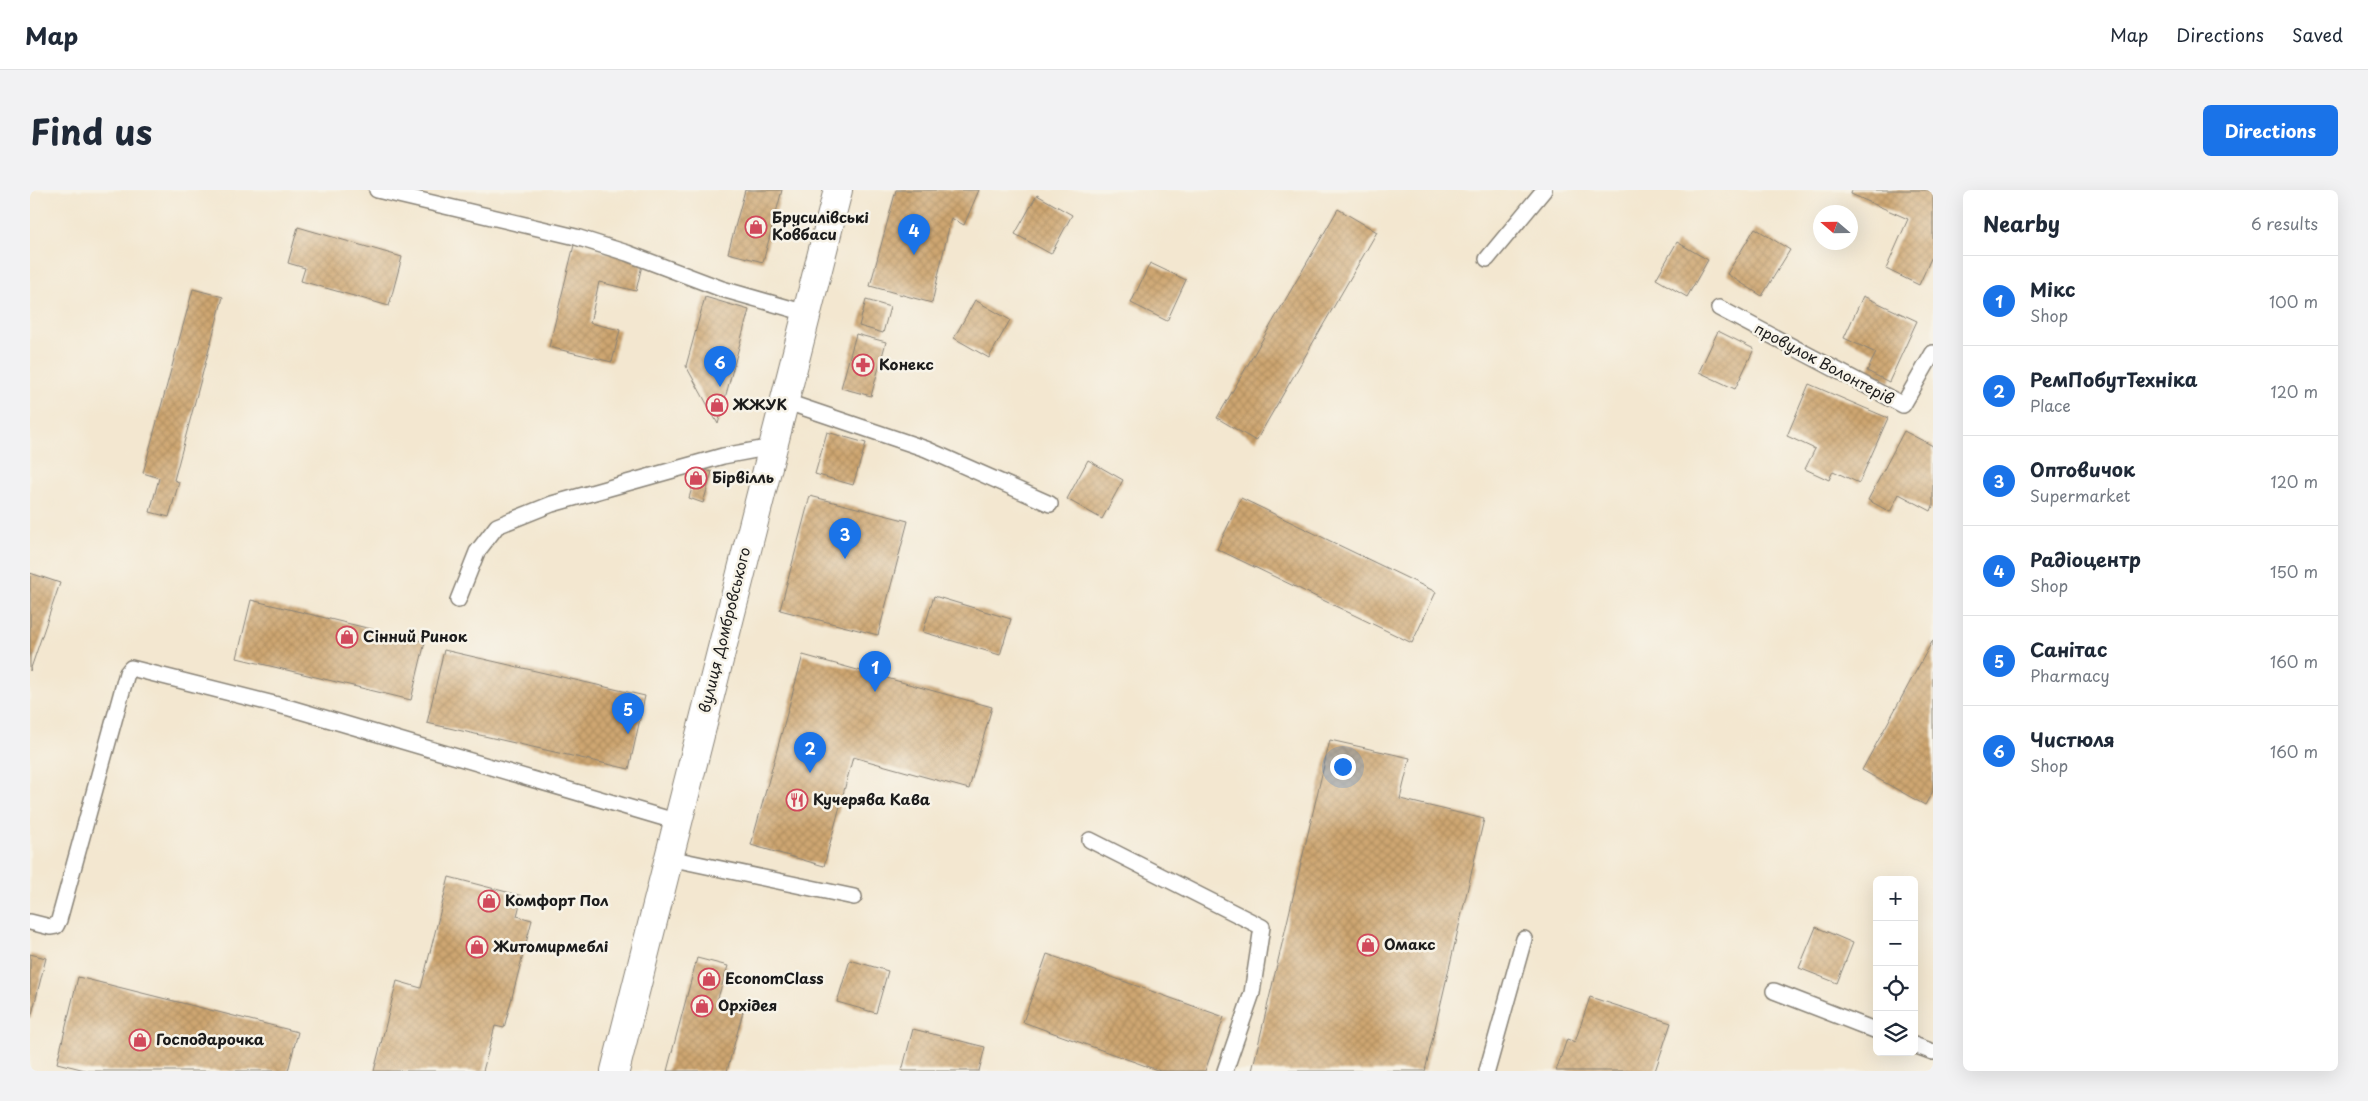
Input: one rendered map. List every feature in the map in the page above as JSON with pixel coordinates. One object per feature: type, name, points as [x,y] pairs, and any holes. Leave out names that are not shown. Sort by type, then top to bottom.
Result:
[{"type":"street","name":"вулиця Домбровського","points":[[616,1071],[838,190]]},
{"type":"lane","points":[[377,190],[576,237],[627,253],[722,289],[806,313]]},
{"type":"lane","points":[[1487,259],[1544,190]]},
{"type":"lane","name":"провулок Волонтерів","points":[[1719,308],[1903,405],[1933,353]]},
{"type":"lane","points":[[784,401],[926,449],[1050,504]]},
{"type":"lane","points":[[458,600],[477,552],[497,526],[552,504],[723,456],[772,447]]},
{"type":"lane","points":[[30,922],[50,927],[56,926],[60,920],[127,673],[131,668],[290,708],[678,822]]},
{"type":"lane","points":[[1090,840],[1262,927],[1252,993],[1225,1071]]},
{"type":"lane","points":[[669,858],[854,897]]},
{"type":"lane","points":[[1487,1071],[1524,939]]},
{"type":"lane","points":[[1774,991],[1873,1029]]},
{"type":"lane","points":[[1918,1046],[1933,1052]]},
{"type":"building","points":[[745,190],[782,190],[763,262],[728,253]]},
{"type":"building","points":[[896,190],[979,190],[964,225],[951,218],[932,303],[870,286]]},
{"type":"building","points":[[1852,190],[1933,190],[1933,254],[1919,285],[1886,269],[1908,219],[1851,194]]},
{"type":"building","points":[[1037,195],[1072,215],[1051,254],[1015,234]]},
{"type":"building","points":[[1338,209],[1377,232],[1256,441],[1217,418]]},
{"type":"building","points":[[298,227],[402,257],[389,306],[301,281],[305,268],[288,263]]},
{"type":"building","points":[[1755,228],[1790,250],[1762,296],[1727,274]]},
{"type":"building","points":[[1677,242],[1708,260],[1687,297],[1656,279]]},
{"type":"building","points":[[574,245],[643,261],[636,291],[599,282],[590,323],[620,330],[612,362],[549,347]]},
{"type":"building","points":[[1150,263],[1186,280],[1167,321],[1131,303]]},
{"type":"building","points":[[193,289],[223,297],[174,480],[179,482],[169,517],[150,512],[159,478],[143,473]]},
{"type":"building","points":[[1863,296],[1917,321],[1889,382],[1867,371],[1876,353],[1844,338]]},
{"type":"building","points":[[705,297],[749,310],[718,424],[686,366]]},
{"type":"building","points":[[866,300],[890,307],[883,333],[859,326]]},
{"type":"building","points":[[975,300],[1010,320],[989,358],[954,338]]},
{"type":"building","points":[[1718,331],[1754,349],[1735,389],[1699,372]]},
{"type":"building","points":[[856,334],[886,342],[871,396],[841,388]]},
{"type":"building","points":[[1809,384],[1888,418],[1859,483],[1833,471],[1829,480],[1805,469],[1815,449],[1787,436]]},
{"type":"building","points":[[1904,431],[1933,446],[1933,506],[1931,511],[1899,494],[1890,512],[1868,500]]},
{"type":"building","points":[[827,432],[866,443],[853,485],[815,474]]},
{"type":"building","points":[[1088,460],[1123,480],[1102,519],[1067,499]]},
{"type":"building","points":[[698,468],[712,472],[703,503],[689,498]]},
{"type":"building","points":[[810,496],[908,521],[878,635],[780,610]]},
{"type":"building","points":[[1241,498],[1436,592],[1412,643],[1217,549]]},
{"type":"building","points":[[30,573],[60,583],[30,671]]},
{"type":"building","points":[[934,596],[1011,619],[1000,655],[923,632]]},
{"type":"building","points":[[251,600],[425,642],[411,700],[237,658]]},
{"type":"building","points":[[1933,640],[1933,791],[1925,805],[1862,770]]},
{"type":"building","points":[[444,650],[645,696],[629,769],[427,723]]},
{"type":"building","points":[[803,655],[992,707],[969,789],[853,757],[824,866],[751,845]]},
{"type":"building","name":"Омакс","points":[[1330,740],[1410,758],[1400,799],[1484,819],[1425,1071],[1252,1071]]},
{"type":"building","points":[[449,877],[522,896],[517,916],[532,920],[504,1028],[495,1026],[483,1071],[374,1071],[397,981],[421,988]]},
{"type":"building","points":[[1816,927],[1853,943],[1837,983],[1799,968]]},
{"type":"building","points":[[30,954],[46,958],[31,1018],[30,1017]]},
{"type":"building","points":[[1047,954],[1224,1017],[1205,1071],[1160,1071],[1023,1022]]},
{"type":"building","points":[[697,958],[728,966],[717,1001],[744,1008],[727,1071],[667,1071]]},
{"type":"building","points":[[850,960],[888,971],[876,1013],[837,1002]]},
{"type":"building","points":[[78,977],[298,1032],[288,1071],[89,1071],[57,1063]]},
{"type":"building","points":[[1590,997],[1671,1023],[1655,1071],[1556,1071],[1567,1039],[1575,1042]]},
{"type":"building","points":[[913,1029],[985,1047],[979,1071],[902,1071]]},
{"type":"place","name":"Брусилівські Ковбаси","points":[[756,227]]},
{"type":"place","name":"Радіоцентр","points":[[914,255]]},
{"type":"place","name":"Конекс","points":[[863,365]]},
{"type":"place","name":"Чистюля","points":[[720,387]]},
{"type":"place","name":"ЖЖУК","points":[[717,405]]},
{"type":"place","name":"Бірвілль","points":[[696,478]]},
{"type":"place","name":"Оптовичок","points":[[845,559]]},
{"type":"place","name":"Сінний Ринок","points":[[347,637]]},
{"type":"place","name":"Мікс","points":[[875,692]]},
{"type":"place","name":"Санітас","points":[[628,734]]},
{"type":"place","name":"РемПобутТехніка","points":[[810,773]]},
{"type":"place","name":"Кучерява Кава","points":[[797,800]]},
{"type":"place","name":"Комфорт Пол","points":[[489,901]]},
{"type":"place","name":"Омакс","points":[[1368,945]]},
{"type":"place","name":"Житомирмеблі","points":[[477,947]]},
{"type":"place","name":"EconomClass","points":[[709,979]]},
{"type":"place","name":"Орхідея","points":[[702,1006]]},
{"type":"place","name":"Господарочка","points":[[140,1040]]}]
